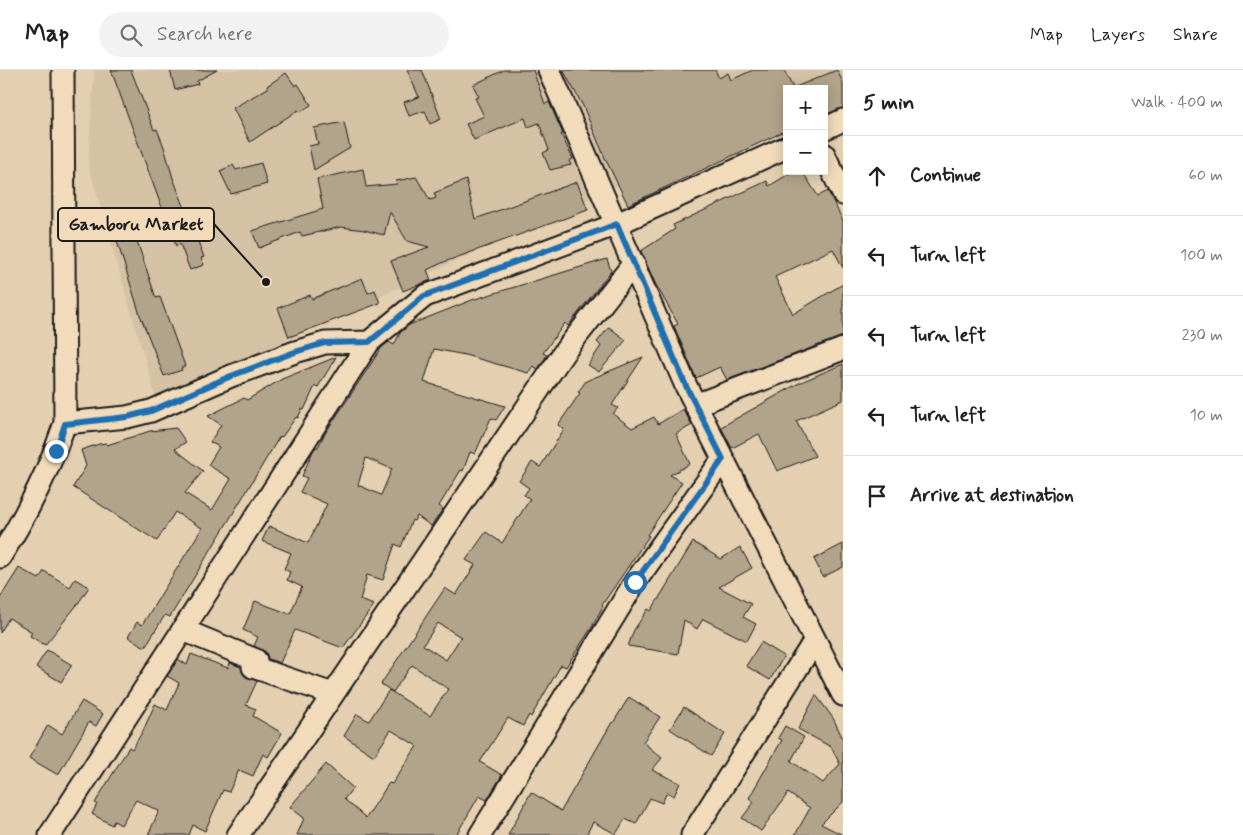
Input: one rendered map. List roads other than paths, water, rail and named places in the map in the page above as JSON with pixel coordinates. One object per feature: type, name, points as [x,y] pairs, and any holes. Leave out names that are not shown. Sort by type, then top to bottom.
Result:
[{"type":"street","points":[[0,557],[28,514],[56,451],[65,424],[63,70]]},
{"type":"street","points":[[549,70],[695,405],[843,695]]},
{"type":"street","points":[[828,127],[843,120]]},
{"type":"street","points":[[50,835],[369,342],[424,296],[617,224],[783,149]]},
{"type":"street","points":[[828,162],[843,194]]},
{"type":"street","points":[[238,835],[565,351],[634,264]]},
{"type":"street","points":[[65,424],[127,417],[151,411],[249,369],[325,343],[369,342]]},
{"type":"street","points":[[695,405],[843,349]]},
{"type":"street","points":[[480,835],[635,582],[723,459]]},
{"type":"street","points":[[183,630],[256,660],[253,666],[333,694]]},
{"type":"street","points":[[692,835],[814,640]]},
{"type":"place","name":"Gamboru Market","points":[[266,282]]}]
